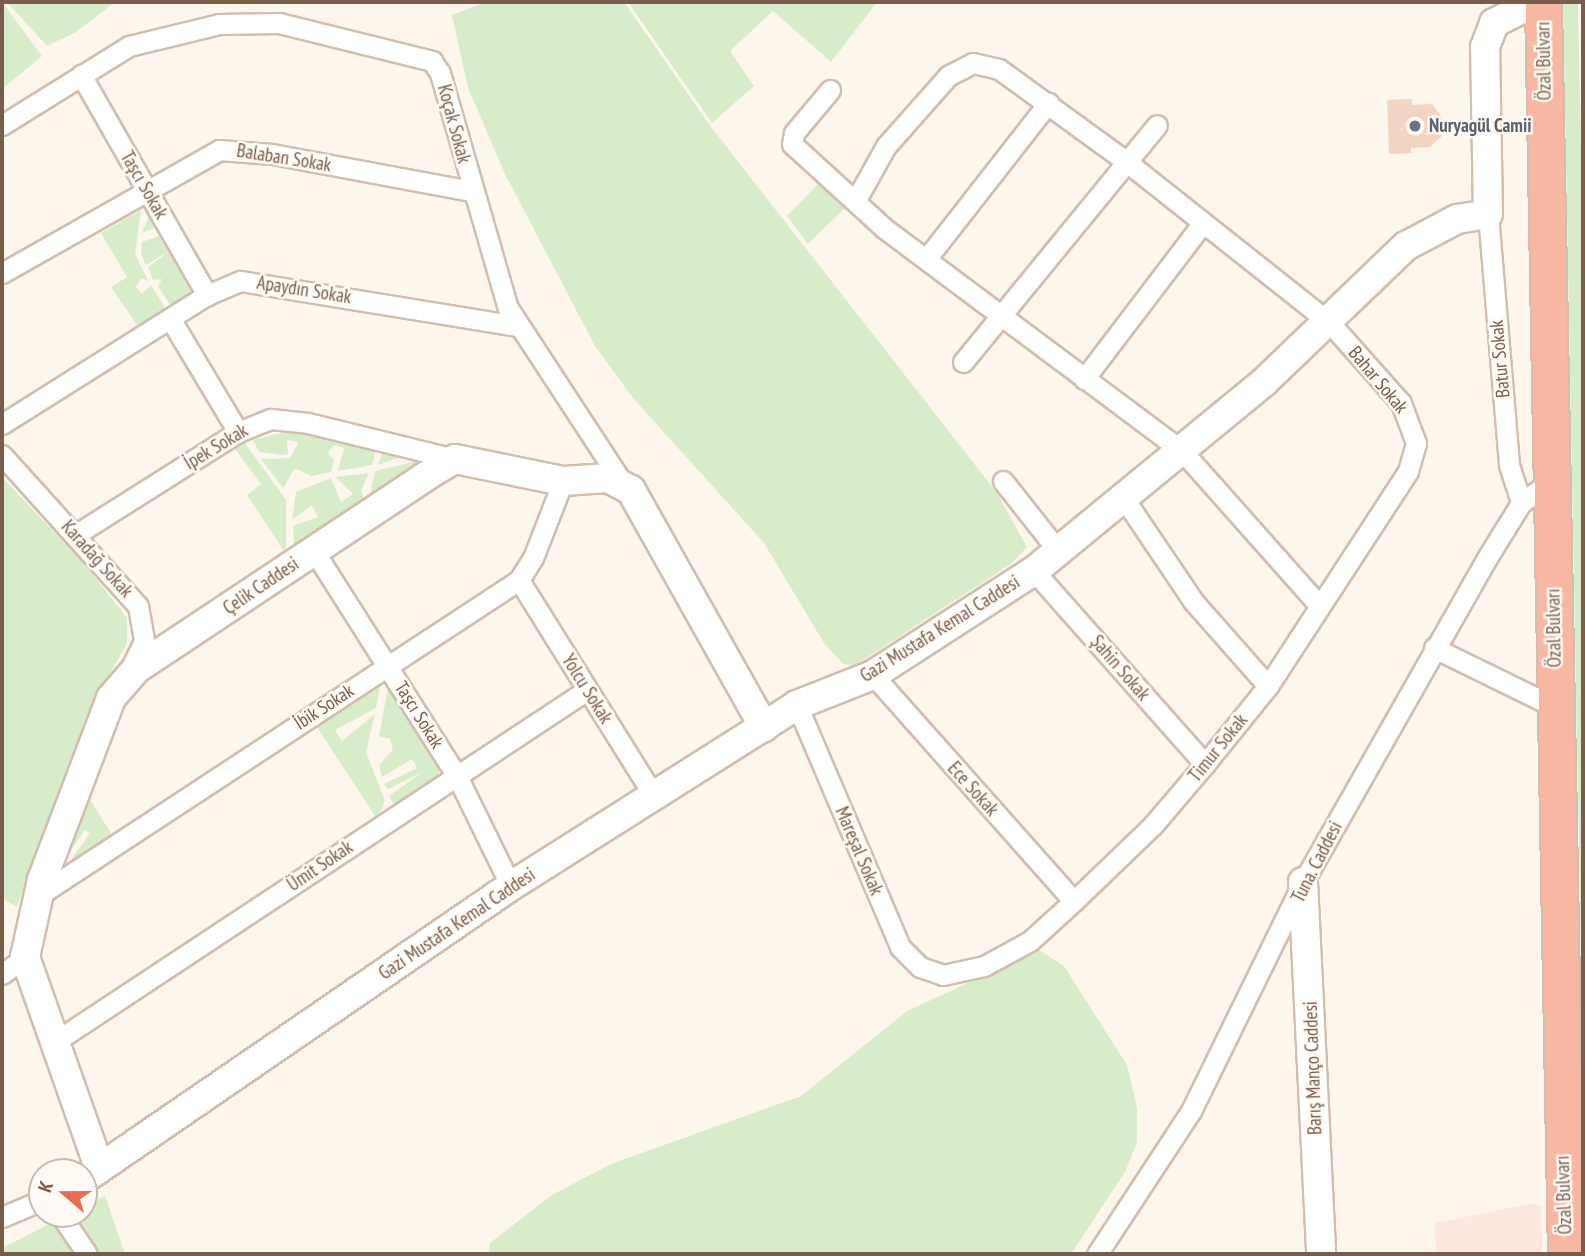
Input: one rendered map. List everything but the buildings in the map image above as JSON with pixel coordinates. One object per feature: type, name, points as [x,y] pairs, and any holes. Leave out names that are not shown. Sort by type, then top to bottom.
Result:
[{"type":"highway","name":"Özal Bulvarı","points":[[1543,2],[1566,1254]]},
{"type":"street","points":[[1488,214],[1485,47],[1493,12],[1536,2]]},
{"type":"street","name":"Koçak Sokak","points":[[2,125],[129,46],[163,34],[246,22],[279,23],[421,55],[440,73],[493,272],[519,326],[623,484]]},
{"type":"street","name":"Bahar Sokak","points":[[857,198],[886,146],[922,101],[960,68],[987,64],[1048,103],[1330,323],[1401,403],[1416,443]]},
{"type":"street","name":"Taşcı Sokak","points":[[81,75],[207,295]]},
{"type":"street","points":[[830,90],[794,133],[792,144],[857,198],[873,219],[1183,452],[1319,605]]},
{"type":"street","points":[[927,258],[1048,103]]},
{"type":"street","points":[[963,362],[1157,125]]},
{"type":"street","name":"Balaban Sokak","points":[[2,273],[219,150],[231,149],[471,191]]},
{"type":"street","name":"Gazi Mustafa Kemal Caddesi","points":[[98,1169],[511,886],[656,799],[797,705],[873,675],[1034,571],[1183,452],[1330,323],[1406,246],[1457,219],[1488,214]]},
{"type":"street","name":"Batur Sokak","points":[[1488,214],[1509,465],[1521,503]]},
{"type":"street","points":[[1084,379],[1203,223]]},
{"type":"street","name":"Apaydın Sokak","points":[[2,424],[228,284],[254,281],[519,326]]},
{"type":"street","points":[[171,320],[238,432]]},
{"type":"street","name":"İpek Sokak","points":[[75,535],[238,432],[285,419],[455,459]]},
{"type":"street","name":"Timur Sokak","points":[[943,975],[1005,957],[1074,901],[1153,825],[1268,686],[1408,471],[1416,443]]},
{"type":"street","name":"Karadağ Sokak","points":[[2,455],[141,613],[144,640],[125,679]]},
{"type":"street","points":[[455,459],[563,481],[608,478],[623,484],[764,727]]},
{"type":"street","name":"Çelik Caddesi","points":[[24,957],[39,895],[102,718],[125,679],[455,459]]},
{"type":"street","name":"İbik Sokak","points":[[39,895],[519,580],[533,558],[563,481]]},
{"type":"street","points":[[1003,481],[1059,552]]},
{"type":"street","name":"Tuna. Caddesi","points":[[1097,1254],[1191,1111],[1303,882],[1434,648],[1521,503],[1551,481]]},
{"type":"street","points":[[1125,500],[1193,601],[1268,686]]},
{"type":"street","name":"Taşcı Sokak","points":[[314,551],[457,776],[511,886]]},
{"type":"street","name":"Şahin Sokak","points":[[1034,571],[1205,764]]},
{"type":"street","name":"Yolcu Sokak","points":[[519,580],[656,799]]},
{"type":"street","points":[[1434,648],[1555,707]]},
{"type":"street","name":"Ece Sokak","points":[[873,675],[1074,901]]},
{"type":"street","name":"Ümit Sokak","points":[[53,1043],[587,690]]},
{"type":"street","name":"Mareşal Sokak","points":[[797,705],[900,947],[920,967],[943,975]]},
{"type":"street","name":"Barış Manço Caddesi","points":[[1303,882],[1321,1254]]},
{"type":"street","points":[[2,974],[24,957],[88,1158]]},
{"type":"street","points":[[2,1217],[28,1206]]},
{"type":"street","points":[[70,1228],[88,1254]]},
{"type":"shaded area","points":[[1533,1203],[1541,1206],[1542,1254],[1436,1254],[1435,1223]]},
{"type":"green space","points":[[2,2],[42,56],[2,89]]},
{"type":"green space","points":[[7,2],[115,2],[76,32],[47,46]]},
{"type":"green space","points":[[486,2],[624,2],[711,127],[997,493],[1027,547],[1011,564],[854,666],[843,664],[824,643],[764,543],[633,398],[595,346],[505,174],[468,88],[452,15]]},
{"type":"green space","points":[[628,2],[877,2],[831,62],[773,11],[730,51],[754,86],[712,123]]},
{"type":"green space","points":[[1563,2],[1578,2],[1583,253],[1583,1055]]},
{"type":"green space","points":[[821,181],[844,200],[845,208],[808,244],[787,216]]},
{"type":"green space","points":[[141,210],[135,254],[148,281],[141,278],[136,287],[142,294],[151,285],[166,310],[139,328],[111,287],[127,277],[101,233]]},
{"type":"green space","points":[[151,211],[194,288],[172,308],[158,286],[162,279],[153,280],[148,267],[172,249],[146,265],[141,253],[142,242],[159,236],[154,228],[142,233]]},
{"type":"green space","points":[[295,429],[377,446],[372,465],[338,471],[344,448],[334,445],[328,453],[334,460],[331,472],[311,476],[295,468],[283,488],[261,459],[290,458],[299,442],[287,440],[288,454],[281,455],[259,452],[253,440]]},
{"type":"green space","points":[[244,442],[286,500],[286,554],[247,495],[261,484],[234,448]]},
{"type":"green space","points":[[384,447],[417,456],[420,462],[369,498],[375,471],[413,462],[405,455],[378,465]]},
{"type":"green space","points":[[369,473],[361,491],[365,501],[294,548],[293,526],[318,517],[312,505],[292,520],[296,492],[331,478],[341,502],[353,494],[335,477]]},
{"type":"green space","points":[[2,477],[87,567],[127,618],[127,643],[86,717],[17,907],[2,898]]},
{"type":"green space","points":[[380,687],[376,708],[335,730],[342,741],[375,714],[366,752],[385,801],[377,819],[317,727]]},
{"type":"green space","points":[[388,687],[442,765],[437,778],[395,806],[389,796],[421,773],[388,789],[384,784],[417,768],[412,759],[382,777],[379,765],[393,750],[390,739],[379,736]]},
{"type":"green space","points":[[86,793],[112,835],[69,863],[90,833],[85,830],[63,861]]},
{"type":"green space","points":[[1039,950],[1064,966],[1127,1065],[1137,1108],[1137,1142],[1125,1172],[1071,1254],[489,1254],[490,1243],[552,1195],[611,1164],[801,1096],[907,1011]]},
{"type":"green space","points":[[105,1196],[125,1254],[2,1254],[2,1248],[41,1228],[98,1228],[98,1199]]},
{"type":"place","name":"Nuryagül Camii","points":[[1415,126]]}]
